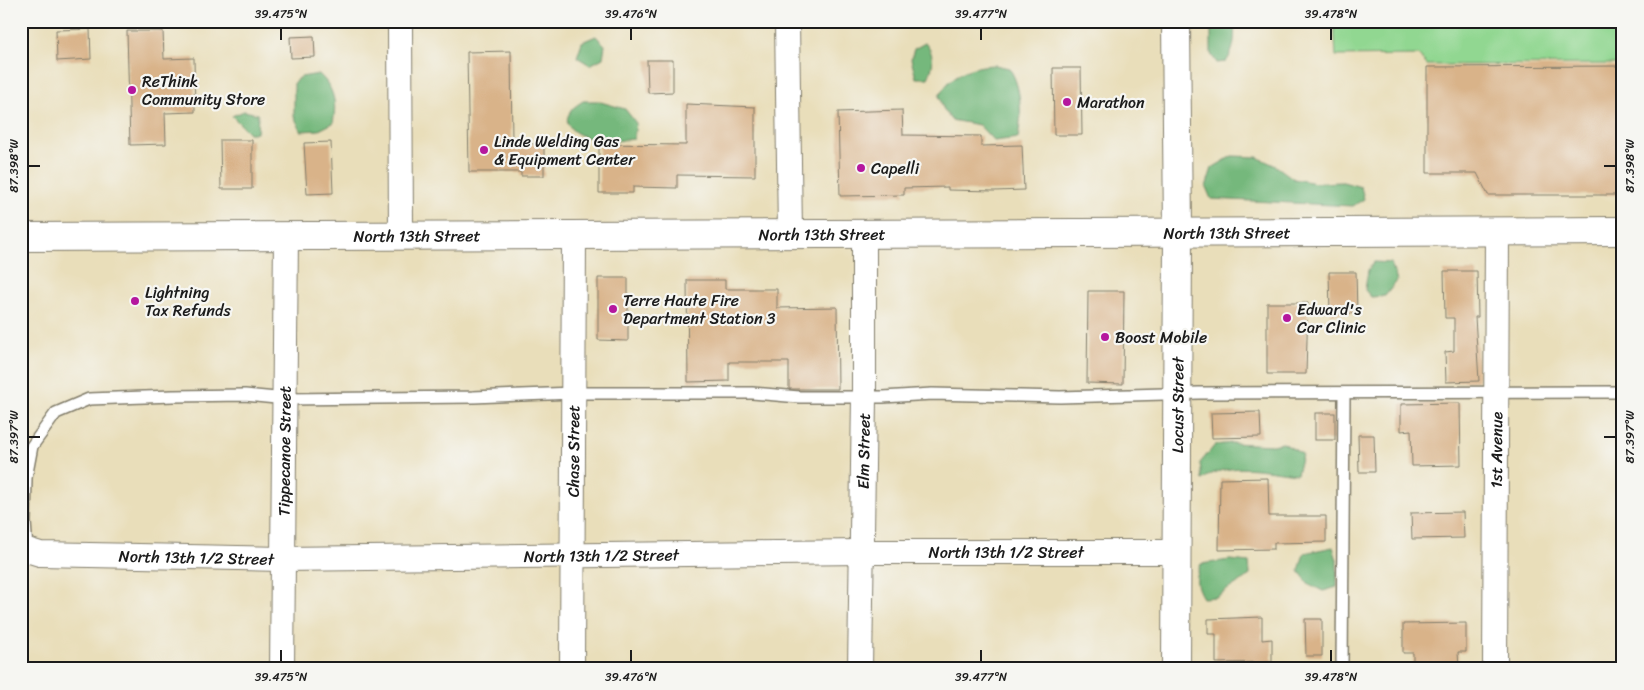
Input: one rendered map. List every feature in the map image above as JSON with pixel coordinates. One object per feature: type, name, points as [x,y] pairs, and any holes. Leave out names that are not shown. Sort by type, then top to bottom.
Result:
[{"type":"main road","name":"Locust Street","points":[[1176,21],[1178,232],[1176,669]]},
{"type":"main road","name":"North 13th Street","points":[[21,237],[1623,231]]},
{"type":"street","points":[[400,21],[401,235]]},
{"type":"street","points":[[787,21],[790,234]]},
{"type":"street","name":"1st Avenue","points":[[1495,669],[1497,231]]},
{"type":"street","name":"Elm Street","points":[[860,669],[864,397],[864,233]]},
{"type":"street","name":"Chase Street","points":[[572,669],[574,234]]},
{"type":"street","name":"Tippecanoe Street","points":[[282,669],[282,559],[286,399],[286,236]]},
{"type":"street","name":"North 13th 1/2 Street","points":[[27,550],[40,554],[282,559],[574,557],[862,552],[1176,552]]},
{"type":"lane","points":[[27,550],[25,522],[26,478],[32,446],[56,413],[90,399],[245,395],[286,399],[522,396],[574,393],[752,393],[799,397],[932,394],[1060,397],[1177,394],[1344,395],[1623,392]]},
{"type":"lane","points":[[1342,669],[1344,395]]},
{"type":"green space","points":[[1211,21],[1234,21],[1234,43],[1226,62],[1217,63],[1211,54]]},
{"type":"green space","points":[[1334,21],[1623,21],[1623,64],[1427,65],[1418,55],[1336,56]]},
{"type":"green space","points":[[596,36],[605,45],[603,58],[590,65],[577,57],[582,42]]},
{"type":"green space","points":[[925,43],[931,51],[931,69],[928,78],[916,78],[911,59],[914,49]]},
{"type":"green space","points":[[995,65],[1009,68],[1019,93],[1020,121],[1018,138],[994,141],[979,125],[951,120],[943,108],[939,96],[944,88],[962,72],[978,67]]},
{"type":"green space","points":[[319,74],[328,85],[333,96],[335,109],[333,123],[319,130],[301,131],[294,116],[294,82],[301,77]]},
{"type":"green space","points":[[583,101],[597,101],[625,109],[636,123],[634,139],[603,141],[590,139],[576,133],[568,124],[568,118],[573,108]]},
{"type":"green space","points":[[244,111],[258,114],[257,133],[249,133],[232,116]]},
{"type":"green space","points":[[1232,156],[1257,157],[1276,166],[1294,179],[1316,183],[1343,182],[1361,187],[1364,199],[1353,206],[1211,199],[1206,187],[1212,168]]},
{"type":"green space","points":[[1374,262],[1391,263],[1397,281],[1385,296],[1371,297],[1365,290],[1368,270]]},
{"type":"green space","points":[[1232,443],[1272,445],[1283,443],[1302,454],[1297,474],[1248,468],[1223,470],[1202,480],[1200,463],[1215,445]]},
{"type":"green space","points":[[1333,547],[1337,560],[1337,587],[1323,591],[1309,584],[1299,571],[1304,553]]},
{"type":"green space","points":[[1230,560],[1249,562],[1250,575],[1216,597],[1203,598],[1198,589],[1197,581],[1201,564]]},
{"type":"building","points":[[90,29],[91,59],[57,61],[56,30]]},
{"type":"building","points":[[127,31],[163,31],[164,59],[194,58],[195,112],[165,113],[166,144],[130,145]]},
{"type":"building","points":[[314,36],[315,57],[291,58],[290,37]]},
{"type":"building","points":[[511,51],[512,144],[544,144],[544,176],[521,176],[521,172],[469,172],[467,52]]},
{"type":"building","points":[[647,60],[673,60],[673,92],[648,93]]},
{"type":"building","points":[[1623,66],[1623,195],[1488,195],[1477,173],[1427,173],[1427,67]]},
{"type":"building","name":"Marathon","points":[[1053,68],[1081,68],[1082,135],[1054,135]]},
{"type":"building","points":[[686,104],[755,107],[755,176],[677,175],[677,188],[633,187],[633,193],[599,193],[599,144],[686,145]]},
{"type":"building","points":[[902,110],[903,135],[981,136],[981,146],[1022,145],[1024,190],[948,190],[948,187],[904,188],[904,195],[840,196],[838,112]]},
{"type":"building","points":[[220,140],[252,140],[252,189],[221,189]]},
{"type":"building","points":[[331,142],[333,193],[307,194],[304,143]]},
{"type":"building","points":[[1444,271],[1477,271],[1478,317],[1475,317],[1479,381],[1446,382],[1445,352],[1454,351],[1454,318],[1445,318]]},
{"type":"building","points":[[1329,272],[1356,272],[1357,313],[1330,314]]},
{"type":"building","name":"Terre Haute Fire Department Station 3","points":[[598,278],[628,278],[628,341],[598,340]]},
{"type":"building","points":[[687,280],[725,280],[725,289],[777,289],[777,308],[837,307],[838,389],[789,389],[789,362],[729,362],[729,381],[688,382]]},
{"type":"building","name":"Boost Mobile","points":[[1088,291],[1124,291],[1123,384],[1087,383]]},
{"type":"building","points":[[1267,303],[1308,303],[1306,374],[1267,374]]},
{"type":"building","points":[[1460,403],[1461,465],[1412,466],[1411,430],[1401,431],[1401,404]]},
{"type":"building","points":[[1260,412],[1261,437],[1212,438],[1211,413]]},
{"type":"building","points":[[1315,413],[1335,413],[1335,440],[1315,440]]},
{"type":"building","points":[[1358,435],[1374,435],[1375,472],[1359,472]]},
{"type":"building","points":[[1268,478],[1269,516],[1326,516],[1326,542],[1274,543],[1274,549],[1219,550],[1220,479]]},
{"type":"building","points":[[1463,512],[1464,538],[1412,539],[1411,513]]},
{"type":"building","points":[[1262,617],[1262,640],[1272,639],[1272,662],[1216,663],[1216,634],[1208,634],[1208,619]]},
{"type":"building","points":[[1305,619],[1322,619],[1322,656],[1306,656]]},
{"type":"building","points":[[1466,623],[1466,652],[1458,652],[1459,669],[1413,669],[1413,653],[1403,653],[1403,624]]},
{"type":"place","name":"ReThink Community Store","points":[[132,90]]},
{"type":"place","name":"Marathon","points":[[1067,102]]},
{"type":"place","name":"Linde Welding Gas & Equipment Center","points":[[484,150]]},
{"type":"place","name":"Capelli","points":[[861,168]]},
{"type":"place","name":"Lightning Tax Refunds","points":[[135,301]]},
{"type":"place","name":"Terre Haute Fire Department Station 3","points":[[613,309]]},
{"type":"place","name":"Edward's Car Clinic","points":[[1287,318]]},
{"type":"place","name":"Boost Mobile","points":[[1105,337]]}]
